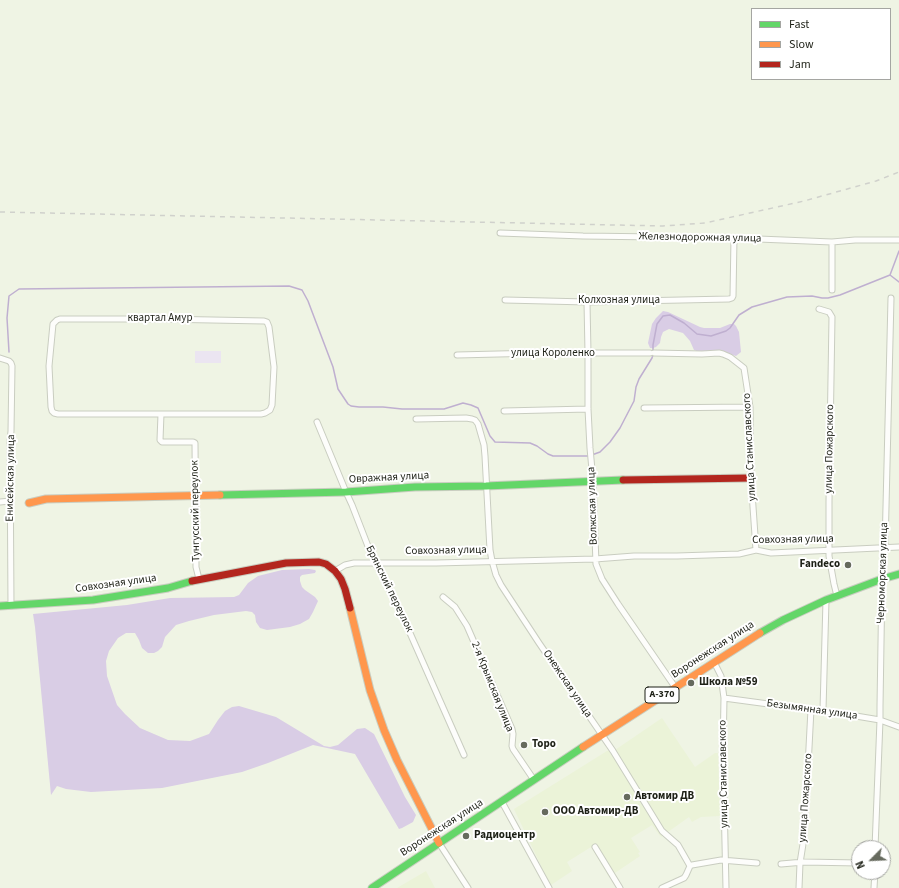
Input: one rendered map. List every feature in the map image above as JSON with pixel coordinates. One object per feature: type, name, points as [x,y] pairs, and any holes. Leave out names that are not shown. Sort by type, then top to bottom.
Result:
[{"type":"main road","name":"Овражная улица","points":[[29,503],[46,499],[196,494],[346,492],[415,487],[486,486],[593,481],[751,478]]},
{"type":"main road","name":"Совхозная улица","points":[[0,606],[93,600],[168,588],[198,579],[286,563],[319,562],[326,564],[335,571]]},
{"type":"main road","points":[[335,571],[341,579],[345,589],[370,690],[384,730],[397,760],[440,843]]},
{"type":"main road","name":"Воронежская улица","points":[[375,887],[601,735],[767,629],[826,600],[899,574]]},
{"type":"street","name":"Железнодорожная улица","points":[[500,233],[583,236],[734,238],[832,242],[855,240],[899,240]]},
{"type":"street","name":"Колхозная улица","points":[[505,300],[586,302],[726,300],[732,298],[733,296],[734,238]]},
{"type":"street","points":[[832,242],[832,290]]},
{"type":"street","name":"Черноморская улица","points":[[876,840],[882,579],[891,298]]},
{"type":"street","name":"Волжская улица","points":[[586,302],[588,409],[593,481],[595,559],[598,570],[618,604],[675,687]]},
{"type":"street","name":"улица Пожарского","points":[[819,309],[829,312],[832,317],[829,550],[837,596]]},
{"type":"street","name":"квартал Амур","points":[[60,319],[160,319],[262,320],[267,322],[269,327],[274,367],[272,406],[270,410],[261,414],[161,414],[58,414],[52,411],[49,366],[54,321],[60,319]]},
{"type":"street","name":"улица Короленко","points":[[457,355],[719,353],[730,357],[744,368]]},
{"type":"street","name":"Енисейская улица","points":[[0,358],[9,360],[12,366],[10,442],[11,606]]},
{"type":"street","name":"улица Станиславского","points":[[744,368],[750,407],[751,478],[756,550]]},
{"type":"street","points":[[644,408],[750,407]]},
{"type":"street","points":[[504,411],[588,409]]},
{"type":"street","name":"Тунгусский переулок","points":[[161,414],[160,440],[162,442],[195,443],[196,567],[198,579]]},
{"type":"street","name":"Онежская улица","points":[[416,419],[472,418],[478,424],[484,445],[490,550],[496,575],[501,585],[620,763],[662,831],[678,845],[690,866]]},
{"type":"street","name":"Брянский переулок","points":[[317,422],[375,564],[402,615],[464,755]]},
{"type":"street","points":[[0,502],[10,502]]},
{"type":"street","name":"Совхозная улица","points":[[335,571],[345,565],[354,563],[436,563],[595,559],[634,556],[739,554],[756,550],[771,553],[899,547]]},
{"type":"street","name":"2-я Крымская улица","points":[[443,597],[455,607],[467,626],[512,730],[513,749],[534,780]]},
{"type":"street","points":[[823,710],[826,600]]},
{"type":"street","name":"улица Станиславского","points":[[714,662],[721,676],[724,698],[723,752],[726,888]]},
{"type":"street","name":"Безымянная улица","points":[[724,698],[823,710],[880,720],[899,727]]},
{"type":"street","name":"улица Пожарского","points":[[799,888],[811,709]]},
{"type":"street","points":[[502,802],[549,888]]},
{"type":"street","points":[[440,843],[468,888]]},
{"type":"street","points":[[595,847],[620,888]]},
{"type":"street","points":[[662,888],[684,878],[690,866],[725,860],[757,863]]},
{"type":"street","points":[[781,864],[851,863]]},
{"type":"shaded area","points":[[663,311],[704,328],[720,328],[734,324],[739,332],[741,352],[736,356],[720,351],[699,352],[694,350],[690,341],[683,333],[669,329],[663,332],[660,343],[656,347],[650,348],[648,343],[652,324]]},
{"type":"shaded area","points":[[195,351],[221,351],[221,363],[195,363]]},
{"type":"shaded area","points":[[309,569],[316,571],[315,573],[302,575],[300,577],[300,581],[302,587],[318,601],[309,619],[300,624],[267,630],[260,628],[256,622],[255,615],[252,612],[246,611],[214,615],[176,625],[165,637],[162,647],[154,653],[148,653],[142,648],[135,633],[126,633],[118,638],[109,651],[106,661],[107,676],[117,705],[140,728],[168,740],[190,741],[209,734],[225,711],[232,707],[239,706],[276,717],[324,746],[330,747],[338,745],[357,729],[365,728],[374,734],[405,797],[416,815],[413,822],[399,829],[355,754],[313,745],[242,772],[162,788],[91,792],[66,789],[57,786],[51,795],[33,614],[127,605],[170,598],[234,597],[239,595],[248,583],[258,576],[282,570]]},
{"type":"shaded area","name":"Автомир ДВ","points":[[662,718],[695,767],[715,753],[718,753],[720,816],[701,817],[692,822],[689,817],[661,837],[652,825],[631,838],[640,852],[638,853],[640,856],[609,877],[591,847],[567,862],[572,871],[551,885],[514,809],[607,751],[615,750]]},
{"type":"shaded area","points":[[426,871],[435,888],[397,888]]},
{"type":"waterway","points":[[653,351],[657,324],[663,316],[670,315],[684,323],[697,334],[711,336],[726,331],[730,328],[739,315],[752,307],[787,297],[812,296],[828,298],[840,295],[890,275],[899,251]]},
{"type":"waterway","points":[[890,275],[899,282]]},
{"type":"waterway","points":[[9,352],[7,318],[9,296],[19,289],[289,286],[302,290],[308,301],[333,367],[338,389],[351,406],[402,409],[444,409],[463,403],[478,408],[490,436],[495,442],[530,443],[553,456],[589,456],[600,452],[610,442],[620,428],[634,401],[639,379],[653,355]]},
{"type":"railway","points":[[0,212],[663,226],[705,223],[804,201],[876,181],[899,172]]},
{"type":"traffic: fast","points":[[220,495],[346,492],[415,487],[486,486],[623,480]]},
{"type":"traffic: fast","points":[[760,633],[783,620],[826,600],[899,574]]},
{"type":"traffic: fast","points":[[0,606],[93,600],[168,588],[192,581]]},
{"type":"traffic: fast","points":[[372,888],[583,747]]},
{"type":"traffic: slow","points":[[29,503],[46,499],[220,495]]},
{"type":"traffic: slow","points":[[350,608],[370,690],[384,730],[397,760],[439,843]]},
{"type":"traffic: slow","points":[[583,747],[760,633]]},
{"type":"traffic: jam","points":[[623,480],[751,478]]},
{"type":"traffic: jam","points":[[192,581],[286,563],[319,562],[326,564],[335,571],[341,579],[350,608]]},
{"type":"place","name":"Fandeco","points":[[848,565]]},
{"type":"place","name":"Школа №59","points":[[691,683]]},
{"type":"place","name":"Торо","points":[[524,745]]},
{"type":"place","name":"Автомир ДВ","points":[[627,797]]},
{"type":"place","name":"ООО Автомир-ДВ","points":[[545,812]]},
{"type":"place","name":"Радиоцентр","points":[[466,836]]}]
